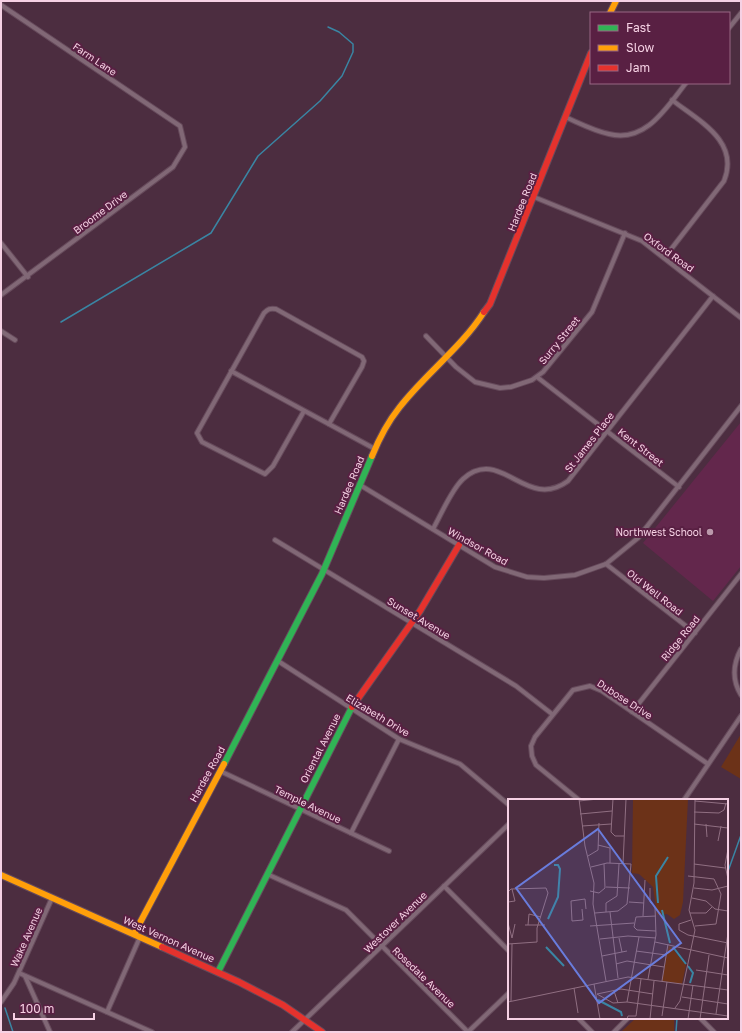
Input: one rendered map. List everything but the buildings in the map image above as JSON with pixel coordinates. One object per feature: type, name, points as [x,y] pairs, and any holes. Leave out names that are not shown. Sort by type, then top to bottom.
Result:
[{"type":"street","points":[[610,12],[616,1]]},
{"type":"street","name":"Farm Lane","points":[[1,5],[180,126]]},
{"type":"street","points":[[730,27],[741,13]]},
{"type":"street","name":"Hardee Road","points":[[134,934],[278,661],[324,570],[375,449],[393,414],[475,328],[490,304],[590,55]]},
{"type":"street","points":[[565,117],[608,134],[628,135],[642,130],[650,125],[685,84]]},
{"type":"street","points":[[664,257],[724,181],[728,166],[726,151],[721,141],[672,100]]},
{"type":"street","name":"Broome Drive","points":[[1,295],[28,277],[173,167],[184,147],[180,126]]},
{"type":"street","name":"Oxford Road","points":[[534,197],[642,241],[741,318]]},
{"type":"street","name":"Surry Street","points":[[426,336],[465,376],[475,382],[488,386],[511,387],[538,376],[543,372],[592,312],[625,233]]},
{"type":"street","points":[[1,243],[28,277]]},
{"type":"street","name":"St James Place","points":[[433,529],[460,482],[470,474],[483,470],[496,471],[536,490],[556,488],[568,482],[713,296]]},
{"type":"street","points":[[304,410],[273,466],[265,474],[202,442],[198,438],[197,430],[264,313],[268,309],[276,309],[362,357],[364,361],[362,367],[329,424]]},
{"type":"street","points":[[1,331],[15,340]]},
{"type":"street","points":[[231,371],[375,449]]},
{"type":"street","name":"Kent Street","points":[[538,376],[678,487]]},
{"type":"street","name":"Windsor Road","points":[[360,485],[495,567],[527,576],[544,578],[574,575],[606,564],[638,538],[741,406]]},
{"type":"street","name":"Sunset Avenue","points":[[275,540],[516,686],[552,714]]},
{"type":"street","name":"Oriental Avenue","points":[[218,972],[266,874],[352,709],[411,623],[459,545]]},
{"type":"street","name":"Old Well Road","points":[[606,564],[695,633]]},
{"type":"street","name":"Ridge Road","points":[[632,712],[741,574]]},
{"type":"street","points":[[741,649],[734,671],[735,680],[741,695]]},
{"type":"street","name":"Elizabeth Drive","points":[[278,661],[399,739],[460,764],[508,804]]},
{"type":"street","name":"Dubose Drive","points":[[578,799],[536,765],[532,756],[532,741],[568,694],[573,690],[584,686],[596,687],[708,764]]},
{"type":"street","points":[[685,799],[741,716]]},
{"type":"street","points":[[351,833],[399,739]]},
{"type":"street","name":"Temple Avenue","points":[[220,771],[389,851]]},
{"type":"street","name":"Westover Avenue","points":[[292,1032],[508,825]]},
{"type":"street","name":"Rosedale Avenue","points":[[266,874],[346,910],[468,1032]]},
{"type":"street","name":"West Vernon Avenue","points":[[1,875],[260,992],[306,1019],[322,1032]]},
{"type":"street","points":[[444,886],[508,950]]},
{"type":"street","name":"Wake Avenue","points":[[1,1002],[19,973],[52,898]]},
{"type":"street","points":[[106,1012],[140,937]]},
{"type":"street","points":[[19,973],[106,1012],[141,1030],[152,1032]]},
{"type":"street","points":[[25,976],[50,1032]]},
{"type":"street","points":[[468,1032],[508,994]]},
{"type":"street","points":[[579,1019],[592,1032]]},
{"type":"street","points":[[614,1032],[627,1019]]},
{"type":"street","points":[[701,1019],[714,1032]]},
{"type":"shaded area","points":[[741,422],[741,566],[713,601],[643,543]]},
{"type":"shaded area","points":[[741,734],[741,779],[721,767]]},
{"type":"shaded area","points":[[635,1019],[674,1019],[674,1032],[621,1032]]},
{"type":"waterway","points":[[61,322],[211,233],[258,156],[320,101],[342,76],[353,52],[353,44],[339,32],[328,27]]},
{"type":"waterway","points":[[728,871],[741,835]]},
{"type":"waterway","points":[[5,1008],[13,1032]]},
{"type":"waterway","points":[[676,1032],[677,1019]]},
{"type":"traffic: fast","points":[[224,764],[322,574],[372,456]]},
{"type":"traffic: fast","points":[[218,972],[352,707]]},
{"type":"traffic: slow","points":[[610,12],[616,1]]},
{"type":"traffic: slow","points":[[372,456],[377,443],[399,408],[465,337],[484,312]]},
{"type":"traffic: slow","points":[[134,934],[224,764]]},
{"type":"traffic: slow","points":[[1,875],[162,947]]},
{"type":"traffic: jam","points":[[484,312],[490,304],[590,55]]},
{"type":"traffic: jam","points":[[352,707],[420,611],[459,545]]},
{"type":"traffic: jam","points":[[162,947],[239,982],[283,1005],[322,1032]]},
{"type":"place","name":"Northwest School","points":[[710,532]]}]
